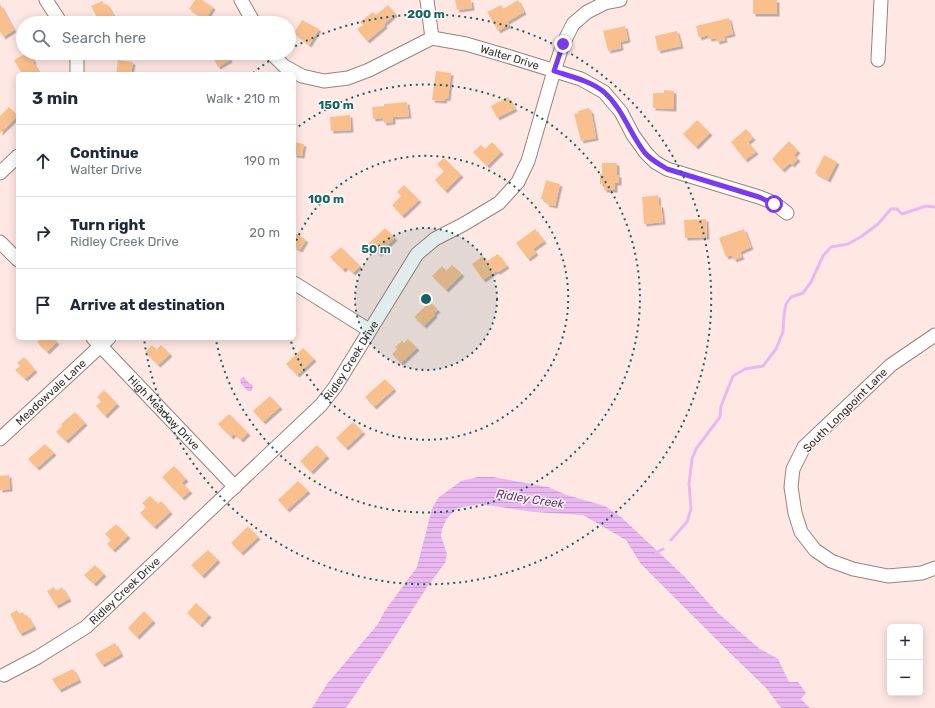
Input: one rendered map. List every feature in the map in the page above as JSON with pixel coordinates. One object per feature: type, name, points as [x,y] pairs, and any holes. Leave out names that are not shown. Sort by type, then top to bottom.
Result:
[{"type":"street","points":[[46,0],[56,16]]},
{"type":"street","points":[[241,0],[250,16]]},
{"type":"street","points":[[296,73],[302,76],[324,81],[348,78],[369,70],[432,38],[427,0]]},
{"type":"street","name":"Ridley Creek Drive","points":[[4,675],[38,657],[86,627],[321,405],[334,387],[417,254],[435,239],[464,224],[499,202],[518,182],[528,161],[563,44],[573,24],[587,12],[605,3],[620,0]]},
{"type":"street","points":[[878,60],[881,0]]},
{"type":"street","name":"Walter Drive","points":[[432,38],[466,44],[581,80],[604,92],[621,112],[633,135],[646,153],[655,162],[667,169],[759,197],[774,204],[787,213]]},
{"type":"street","points":[[77,60],[77,72]]},
{"type":"street","points":[[278,60],[284,66],[295,72]]},
{"type":"street","points":[[0,173],[16,158]]},
{"type":"street","points":[[0,242],[16,258]]},
{"type":"street","points":[[296,284],[369,330]]},
{"type":"street","name":"South Longpoint Lane","points":[[935,335],[890,365],[804,447],[793,469],[791,487],[795,513],[801,532],[815,550],[831,561],[845,566],[888,576],[922,573],[935,568]]},
{"type":"street","name":"High Meadow Drive","points":[[101,341],[235,487]]},
{"type":"street","name":"Meadowvale Lane","points":[[0,439],[101,341]]},
{"type":"water","points":[[244,377],[253,385],[252,391],[248,391],[241,384],[240,379]]},
{"type":"water","name":"Ridley Creek","points":[[478,477],[493,477],[548,487],[567,495],[605,506],[621,517],[684,576],[718,613],[760,649],[778,659],[789,682],[798,682],[806,693],[801,699],[810,708],[781,708],[767,689],[641,564],[626,540],[583,515],[534,512],[480,504],[458,508],[447,518],[442,529],[441,536],[447,554],[445,563],[427,587],[395,637],[346,708],[312,708],[327,684],[378,624],[384,612],[417,567],[432,509],[438,498],[461,481]]},
{"type":"building","points":[[195,0],[202,0],[213,7],[208,16],[201,16],[189,9]]},
{"type":"building","points":[[455,0],[471,0],[472,8],[457,10]]},
{"type":"building","points":[[518,0],[524,12],[507,22],[509,25],[498,31],[487,12],[501,5],[503,9]]},
{"type":"building","points":[[753,0],[777,0],[777,14],[753,14]]},
{"type":"building","points":[[102,1],[104,5],[107,4],[114,16],[96,16],[91,6]]},
{"type":"building","points":[[0,4],[14,30],[3,37],[0,31]]},
{"type":"building","points":[[388,5],[395,14],[384,24],[385,26],[367,41],[357,29],[363,25],[360,22],[373,12],[376,15]]},
{"type":"building","points":[[729,18],[733,34],[724,36],[725,40],[717,42],[716,38],[709,39],[708,35],[699,38],[696,26]]},
{"type":"building","points":[[302,20],[319,29],[309,45],[296,35],[296,30]]},
{"type":"building","points":[[625,26],[628,40],[620,42],[621,48],[608,51],[603,31]]},
{"type":"building","points":[[677,31],[681,46],[658,51],[655,36]]},
{"type":"building","points":[[14,60],[33,60],[39,72],[21,72]]},
{"type":"building","points":[[118,60],[133,62],[131,72],[116,72]]},
{"type":"building","points":[[214,60],[230,60],[218,67]]},
{"type":"building","points":[[436,71],[451,73],[448,99],[445,98],[444,101],[432,100]]},
{"type":"building","points":[[664,90],[674,91],[674,109],[653,108],[653,93],[664,93]]},
{"type":"building","points":[[508,97],[515,109],[497,118],[491,106]]},
{"type":"building","points":[[407,102],[409,116],[393,117],[393,122],[384,123],[383,118],[373,119],[372,107],[384,106],[384,104]]},
{"type":"building","points":[[9,107],[16,114],[16,118],[0,133],[0,116]]},
{"type":"building","points":[[589,108],[591,111],[596,138],[581,141],[574,114],[578,113],[578,111]]},
{"type":"building","points":[[350,115],[351,130],[331,131],[330,117]]},
{"type":"building","points":[[697,120],[710,133],[696,147],[683,134]]},
{"type":"building","points":[[746,129],[753,138],[748,142],[756,152],[745,160],[731,142]]},
{"type":"building","points":[[789,141],[798,151],[794,155],[798,159],[792,165],[790,163],[782,170],[772,159]]},
{"type":"building","points":[[296,142],[304,144],[302,156],[296,155]]},
{"type":"building","points":[[492,142],[501,152],[487,166],[473,152],[481,145],[485,149]]},
{"type":"building","points":[[824,155],[837,162],[828,180],[815,173]]},
{"type":"building","points":[[444,158],[461,175],[445,191],[435,180],[444,171],[437,164]]},
{"type":"building","points":[[602,163],[617,163],[619,183],[615,183],[615,190],[604,190],[604,184],[600,184]]},
{"type":"building","points":[[546,180],[560,184],[555,206],[546,204],[547,201],[541,199]]},
{"type":"building","points":[[404,185],[419,200],[402,216],[392,205],[401,196],[397,192]]},
{"type":"building","points":[[658,195],[663,222],[644,224],[642,197]]},
{"type":"building","points":[[706,219],[707,237],[685,238],[684,220]]},
{"type":"building","points":[[385,228],[395,238],[379,254],[368,244]]},
{"type":"building","points":[[535,229],[544,241],[533,249],[536,253],[528,259],[516,243]]},
{"type":"building","points":[[744,229],[751,247],[740,252],[742,257],[734,260],[732,255],[726,257],[719,238]]},
{"type":"building","points":[[296,233],[306,240],[300,250],[296,248]]},
{"type":"building","points":[[341,247],[360,266],[353,273],[346,267],[343,270],[330,257]]},
{"type":"building","points":[[498,254],[507,266],[498,272],[496,271],[483,280],[472,264],[483,256],[487,261]]},
{"type":"building","points":[[452,265],[462,274],[446,290],[432,276],[442,266],[446,271]]},
{"type":"building","points":[[430,302],[438,310],[424,326],[414,317]]},
{"type":"building","points":[[408,339],[417,348],[401,363],[392,354],[397,349],[395,347],[402,341],[404,343]]},
{"type":"building","points":[[40,340],[55,340],[57,342],[47,352],[37,342]]},
{"type":"building","points":[[152,345],[156,350],[161,345],[170,354],[158,365],[145,352]]},
{"type":"building","points":[[303,348],[314,359],[297,375],[286,364]]},
{"type":"building","points":[[24,357],[35,370],[25,379],[15,370],[20,366],[17,363]]},
{"type":"building","points":[[385,379],[394,389],[374,407],[365,397]]},
{"type":"building","points":[[104,390],[117,404],[105,416],[96,406],[101,401],[97,397]]},
{"type":"building","points":[[270,396],[280,407],[263,422],[253,411]]},
{"type":"building","points":[[75,412],[85,423],[66,441],[56,432],[62,426],[61,424]]},
{"type":"building","points":[[229,414],[248,433],[241,440],[234,434],[231,437],[218,424]]},
{"type":"building","points":[[353,422],[363,432],[346,448],[336,438]]},
{"type":"building","points":[[45,444],[54,453],[37,468],[28,459]]},
{"type":"building","points":[[317,445],[327,456],[311,472],[300,461]]},
{"type":"building","points":[[174,466],[186,479],[182,483],[190,491],[182,498],[162,477]]},
{"type":"building","points":[[9,475],[10,489],[0,490],[0,476]]},
{"type":"building","points":[[298,481],[308,491],[287,510],[278,500]]},
{"type":"building","points":[[150,496],[158,504],[161,501],[170,512],[154,527],[140,513],[146,507],[142,503]]},
{"type":"building","points":[[116,524],[128,536],[113,550],[107,544],[111,540],[105,534]]},
{"type":"building","points":[[248,526],[258,537],[241,553],[231,543]]},
{"type":"building","points":[[208,550],[218,560],[202,576],[191,565]]},
{"type":"building","points":[[95,565],[104,574],[94,584],[84,575]]},
{"type":"building","points":[[54,587],[56,591],[62,587],[69,599],[56,606],[47,591]]},
{"type":"building","points":[[196,603],[209,615],[200,625],[187,613]]},
{"type":"building","points":[[17,610],[19,614],[23,612],[25,616],[27,615],[34,627],[20,634],[10,614]]},
{"type":"building","points":[[144,611],[153,621],[137,637],[128,628]]},
{"type":"building","points":[[115,643],[121,654],[102,665],[95,654]]},
{"type":"building","points":[[73,669],[79,680],[59,690],[52,679]]},
{"type":"waterway","points":[[671,540],[687,522],[691,509],[689,484],[692,459],[696,449],[720,417],[721,406],[733,376],[745,369],[763,366],[776,349],[783,332],[786,304],[791,297],[803,293],[811,282],[823,256],[831,247],[848,244],[862,236],[878,224],[891,209],[897,209],[902,214],[926,206],[935,207]]},
{"type":"waterway","points":[[656,553],[663,549]]},
{"type":"route","points":[[563,44],[554,71],[581,80],[604,92],[621,112],[633,135],[646,153],[655,162],[667,169],[759,197],[774,204]]}]
